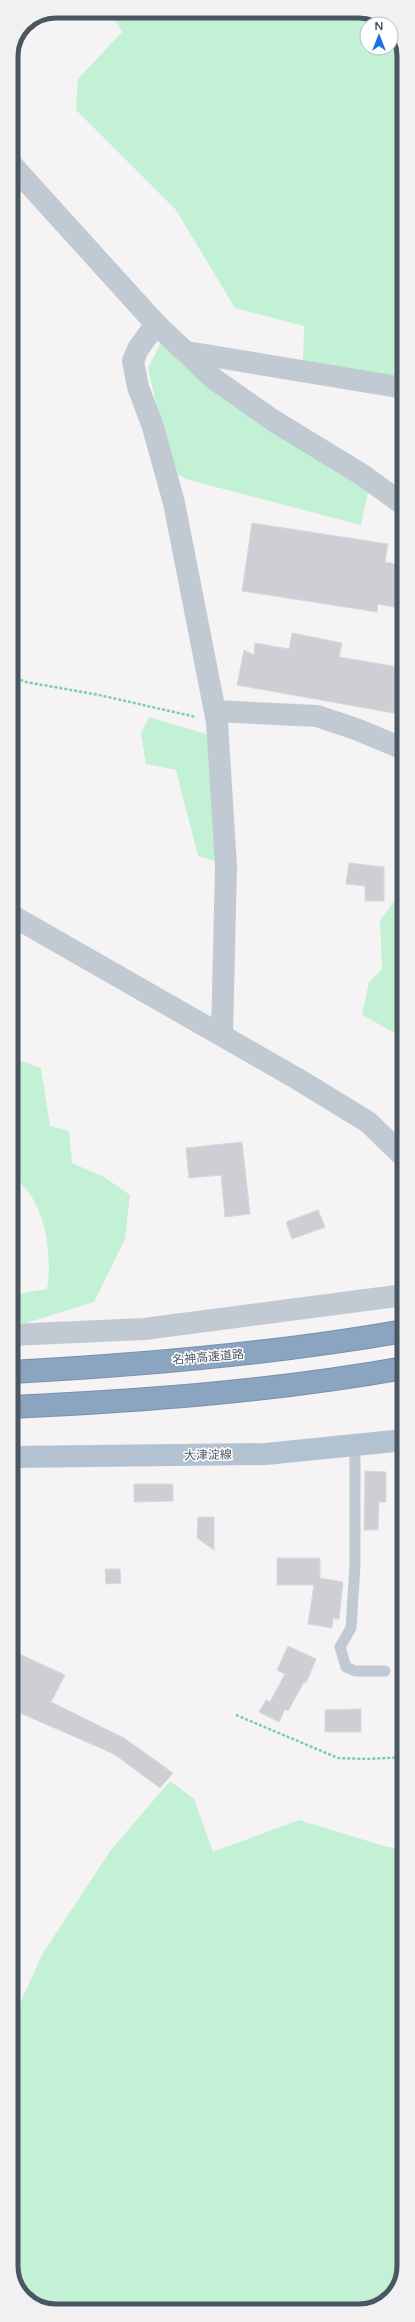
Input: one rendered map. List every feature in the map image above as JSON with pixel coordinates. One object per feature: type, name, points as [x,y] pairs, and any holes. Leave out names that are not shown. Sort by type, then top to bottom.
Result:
[{"type":"highway","name":"名神高速道路","points":[[18,1372],[101,1367],[248,1354],[397,1332]]},
{"type":"highway","points":[[18,1407],[114,1402],[256,1388],[397,1369]]},
{"type":"main road","name":"大津淀線","points":[[18,1457],[266,1454],[397,1441]]},
{"type":"street","points":[[18,172],[156,324],[214,378],[274,421],[360,474],[397,501]]},
{"type":"street","points":[[156,324],[138,349],[134,361],[138,387],[153,427],[174,503],[216,717],[226,866],[222,1035]]},
{"type":"street","points":[[187,352],[397,387]]},
{"type":"street","points":[[216,717],[317,716],[356,729],[397,746]]},
{"type":"street","points":[[18,919],[222,1035],[368,1122],[397,1150]]},
{"type":"street","points":[[18,1335],[144,1329],[397,1296]]},
{"type":"lane","points":[[355,1445],[355,1565],[351,1628],[340,1647],[346,1666],[355,1671],[385,1671]]},
{"type":"path","points":[[18,679],[26,682],[216,717]]},
{"type":"path","points":[[236,1715],[338,1758],[367,1759],[397,1757]]},
{"type":"green space","points":[[114,18],[359,18],[359,56],[397,56],[397,379],[303,363],[304,326],[235,308],[176,210],[76,110],[78,79],[122,32]]},
{"type":"green space","points":[[161,342],[227,402],[319,459],[368,492],[361,525],[189,480],[172,472],[148,368]]},
{"type":"green space","points":[[149,717],[213,736],[218,862],[198,856],[176,770],[146,764],[141,734]]},
{"type":"green space","points":[[397,896],[397,1034],[362,1015],[369,982],[382,969],[380,921]]},
{"type":"green space","points":[[18,1060],[41,1068],[50,1126],[69,1131],[72,1163],[104,1177],[130,1195],[125,1239],[94,1302],[23,1324],[18,1324],[18,1294],[47,1289],[49,1275],[49,1259],[44,1226],[32,1197],[23,1185],[18,1181]]},
{"type":"green space","points":[[170,1781],[194,1799],[213,1852],[299,1820],[397,1849],[397,2266],[394,2281],[391,2287],[378,2299],[364,2304],[53,2304],[41,2301],[31,2295],[22,2283],[18,2271],[18,2008],[43,1953],[111,1850]]},
{"type":"building","points":[[252,523],[388,544],[385,562],[397,565],[397,608],[378,604],[377,612],[242,591]]},
{"type":"building","points":[[292,633],[342,643],[339,657],[397,667],[397,714],[237,685],[244,650],[254,655],[255,643],[289,649]]},
{"type":"building","points":[[349,863],[384,867],[384,901],[365,901],[365,886],[346,884]]},
{"type":"building","points":[[242,1142],[250,1214],[225,1217],[221,1175],[189,1178],[186,1148]]},
{"type":"building","points":[[318,1210],[325,1227],[292,1239],[286,1222]]},
{"type":"building","points":[[365,1471],[386,1472],[386,1502],[379,1502],[378,1530],[364,1530]]},
{"type":"building","points":[[134,1484],[173,1484],[173,1501],[134,1502]]},
{"type":"building","points":[[198,1517],[214,1517],[214,1550],[197,1538]]},
{"type":"building","points":[[277,1558],[320,1558],[320,1578],[343,1582],[339,1619],[333,1618],[332,1628],[308,1624],[314,1585],[277,1585]]},
{"type":"building","points":[[105,1569],[120,1569],[121,1583],[106,1584]]},
{"type":"building","points":[[288,1646],[316,1659],[306,1683],[304,1682],[288,1711],[285,1709],[279,1722],[259,1712],[266,1700],[270,1702],[285,1674],[277,1670]]},
{"type":"building","points":[[18,1653],[65,1675],[51,1702],[124,1738],[173,1773],[160,1788],[114,1754],[18,1712]]},
{"type":"building","points":[[361,1709],[361,1732],[325,1732],[325,1710]]}]
